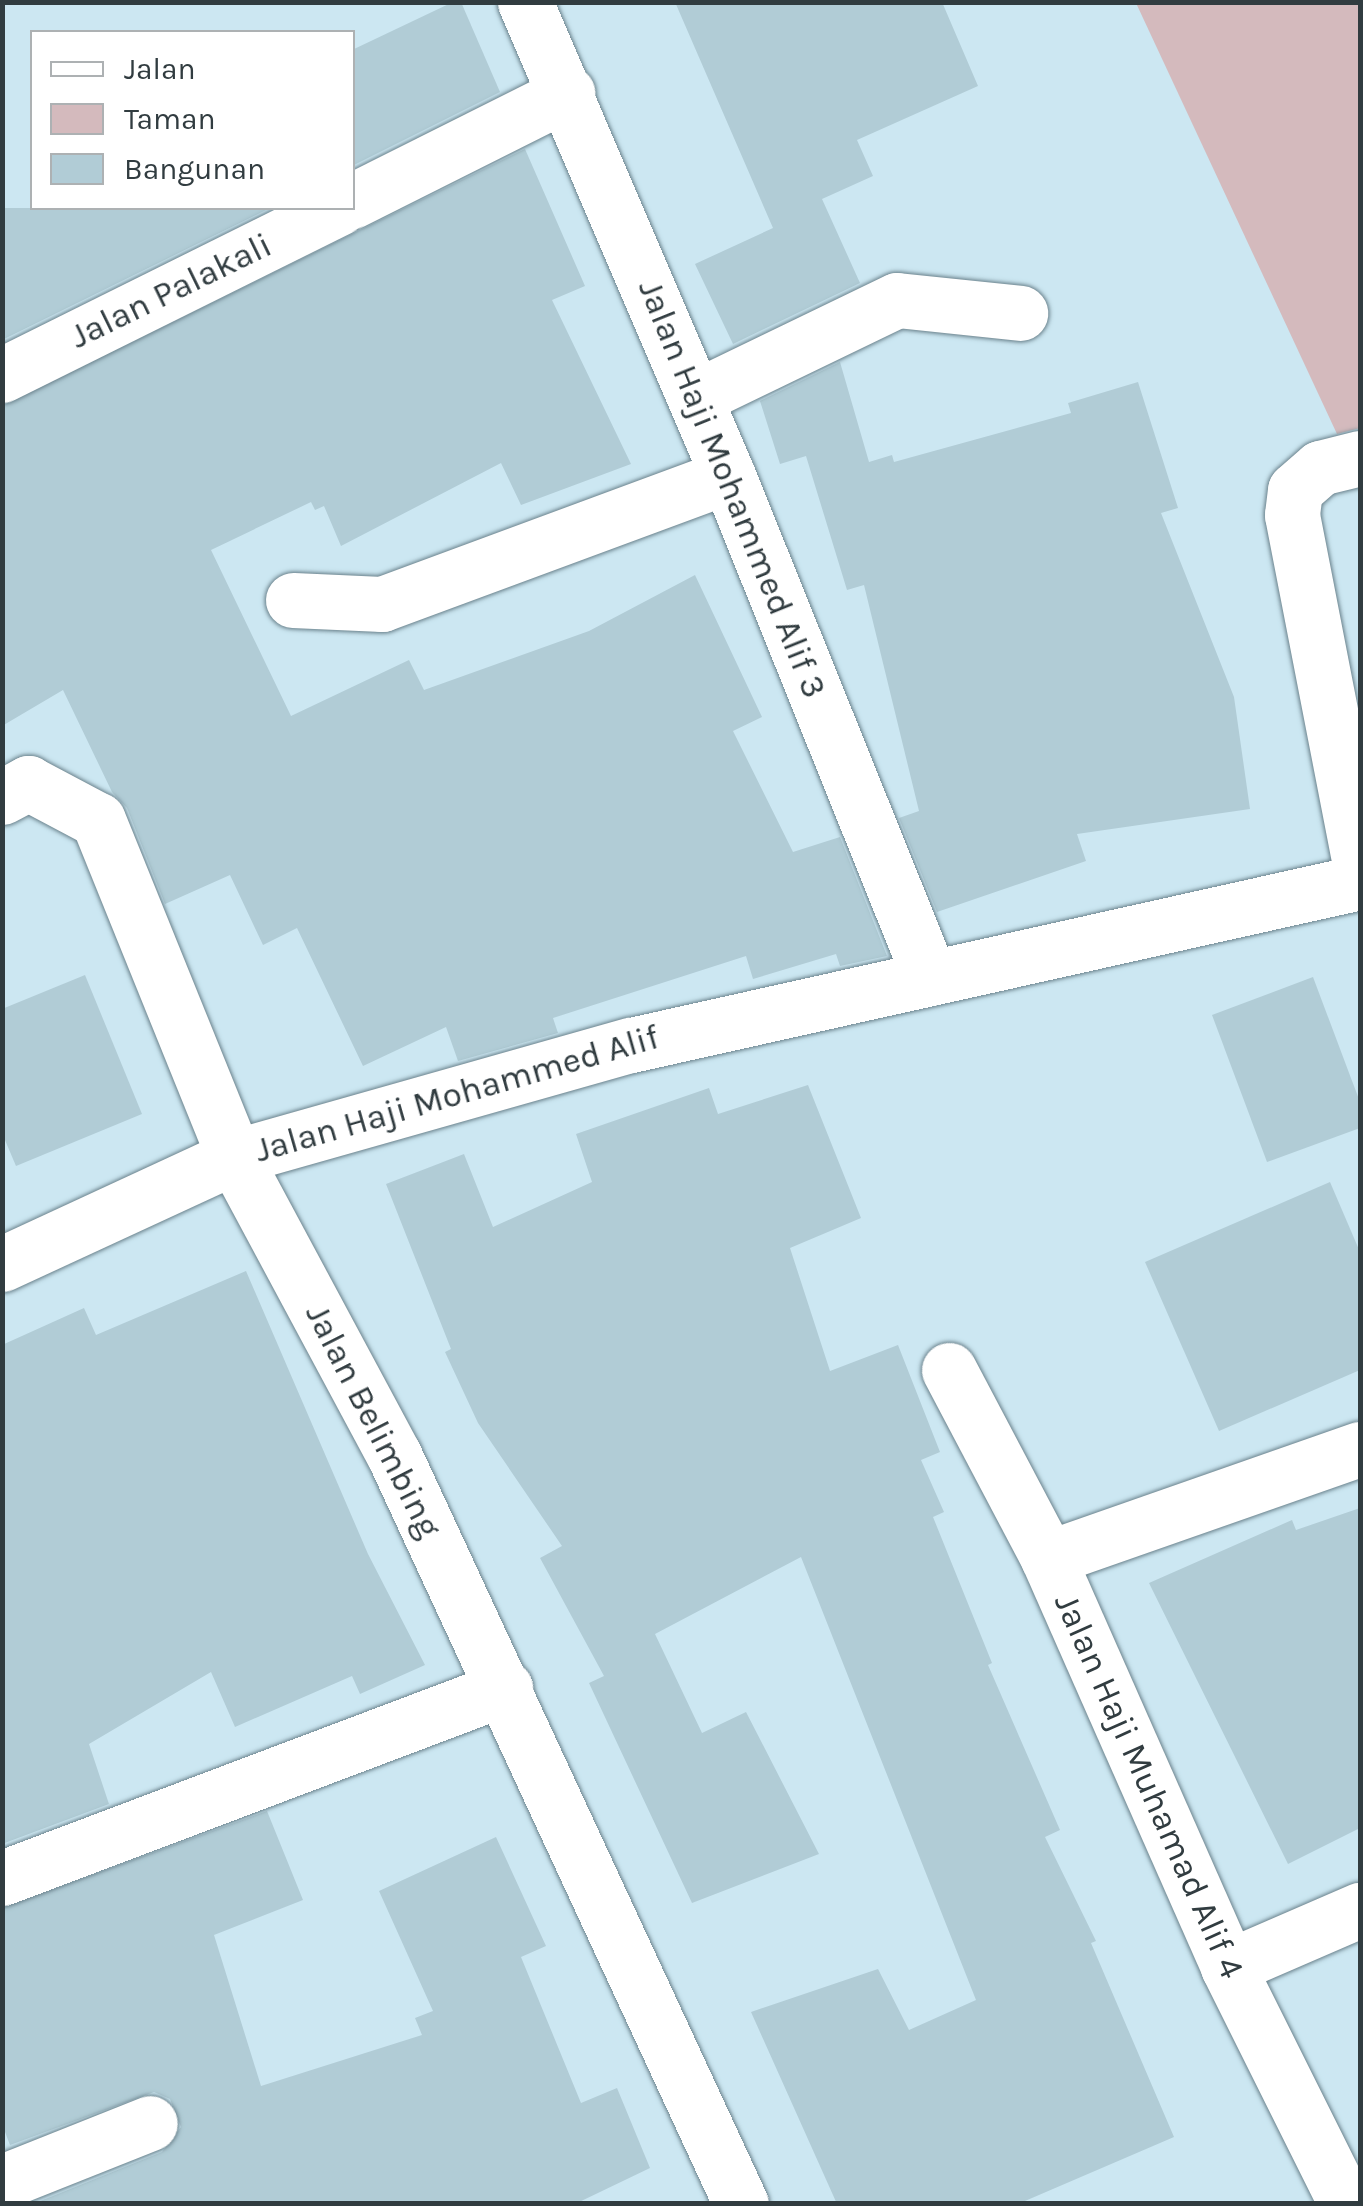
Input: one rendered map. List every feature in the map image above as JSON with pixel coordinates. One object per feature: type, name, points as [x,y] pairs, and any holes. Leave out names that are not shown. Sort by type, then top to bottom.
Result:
[{"type":"street","name":"Jalan Haji Mohammed Alif 3","points":[[525,2],[696,397],[930,978]]},
{"type":"street","points":[[355,199],[568,94]]},
{"type":"street","name":"Jalan Palakali","points":[[2,375],[334,210]]},
{"type":"street","points":[[696,397],[897,300],[1020,314]]},
{"type":"street","points":[[1360,458],[1320,468],[1295,490],[1292,515],[1360,864]]},
{"type":"street","points":[[293,600],[382,604],[728,476]]},
{"type":"street","name":"Jalan Belimbing","points":[[2,797],[28,783],[98,820],[234,1157],[394,1455],[741,2204]]},
{"type":"street","name":"Jalan Haji Mohammed Alif","points":[[2,1264],[234,1157],[631,1044],[800,1002],[930,978],[1360,882]]},
{"type":"street","name":"Jalan Haji Muhamad Alif 4","points":[[949,1370],[1048,1558],[1228,1968],[1346,2204]]},
{"type":"street","points":[[1048,1558],[1360,1449]]},
{"type":"street","points":[[2,1878],[505,1688]]},
{"type":"street","points":[[1228,1968],[1360,1910]]},
{"type":"street","points":[[2,2182],[150,2123]]},
{"type":"green space","points":[[1136,3],[1360,3],[1360,428],[1337,434]]},
{"type":"building","points":[[453,2],[461,2],[500,92],[355,164],[355,49]]},
{"type":"building","points":[[675,2],[942,2],[978,86],[857,140],[873,176],[822,199],[860,283],[733,344],[695,264],[773,228]]},
{"type":"building","points":[[525,149],[585,286],[552,300],[631,464],[521,505],[501,463],[341,546],[324,506],[315,510],[311,502],[211,550],[291,716],[409,660],[424,690],[589,631],[695,575],[762,717],[733,731],[793,852],[840,837],[887,956],[840,966],[836,954],[753,979],[746,956],[553,1018],[558,1033],[458,1061],[446,1027],[363,1066],[297,928],[263,945],[230,875],[165,904],[127,808],[112,792],[63,690],[2,726],[2,406]]},
{"type":"building","points":[[2,208],[266,210],[2,340]]},
{"type":"building","points":[[840,362],[869,462],[892,455],[894,462],[1071,413],[1068,403],[1138,382],[1178,508],[1161,513],[1234,697],[1250,809],[1077,834],[1086,861],[937,912],[899,818],[919,811],[864,585],[847,590],[806,456],[780,464],[760,401]]},
{"type":"building","points":[[85,975],[142,1114],[16,1166],[2,1133],[2,1009]]},
{"type":"building","points":[[1313,977],[1360,1102],[1360,1128],[1267,1162],[1212,1015]]},
{"type":"building","points":[[808,1085],[861,1218],[790,1248],[830,1371],[898,1345],[940,1452],[921,1460],[944,1512],[933,1517],[992,1663],[988,1665],[1060,1830],[1045,1837],[1096,1941],[1091,1943],[1174,2137],[1018,2204],[837,2204],[751,2012],[878,1969],[909,2030],[976,2000],[801,1557],[655,1634],[702,1733],[746,1712],[819,1854],[692,1903],[589,1683],[604,1676],[540,1558],[562,1546],[478,1423],[445,1352],[451,1349],[386,1184],[464,1154],[493,1227],[592,1182],[576,1134],[709,1088],[718,1114]]},
{"type":"building","points":[[1330,1182],[1360,1252],[1360,1370],[1219,1431],[1145,1262]]},
{"type":"building","points":[[246,1271],[368,1554],[425,1665],[360,1694],[352,1676],[235,1727],[211,1672],[89,1744],[109,1804],[2,1844],[2,1345],[84,1308],[96,1335]]},
{"type":"building","points":[[1360,1508],[1360,1828],[1288,1864],[1149,1583],[1292,1520],[1296,1530]]},
{"type":"building","points":[[267,1811],[303,1900],[214,1935],[261,2086],[422,2035],[415,2018],[433,2011],[379,1891],[496,1837],[546,1946],[521,1957],[581,2103],[617,2088],[650,2168],[575,2204],[33,2204],[162,2152],[181,2127],[170,2099],[154,2092],[10,2145],[2,2124],[2,1908]]}]
